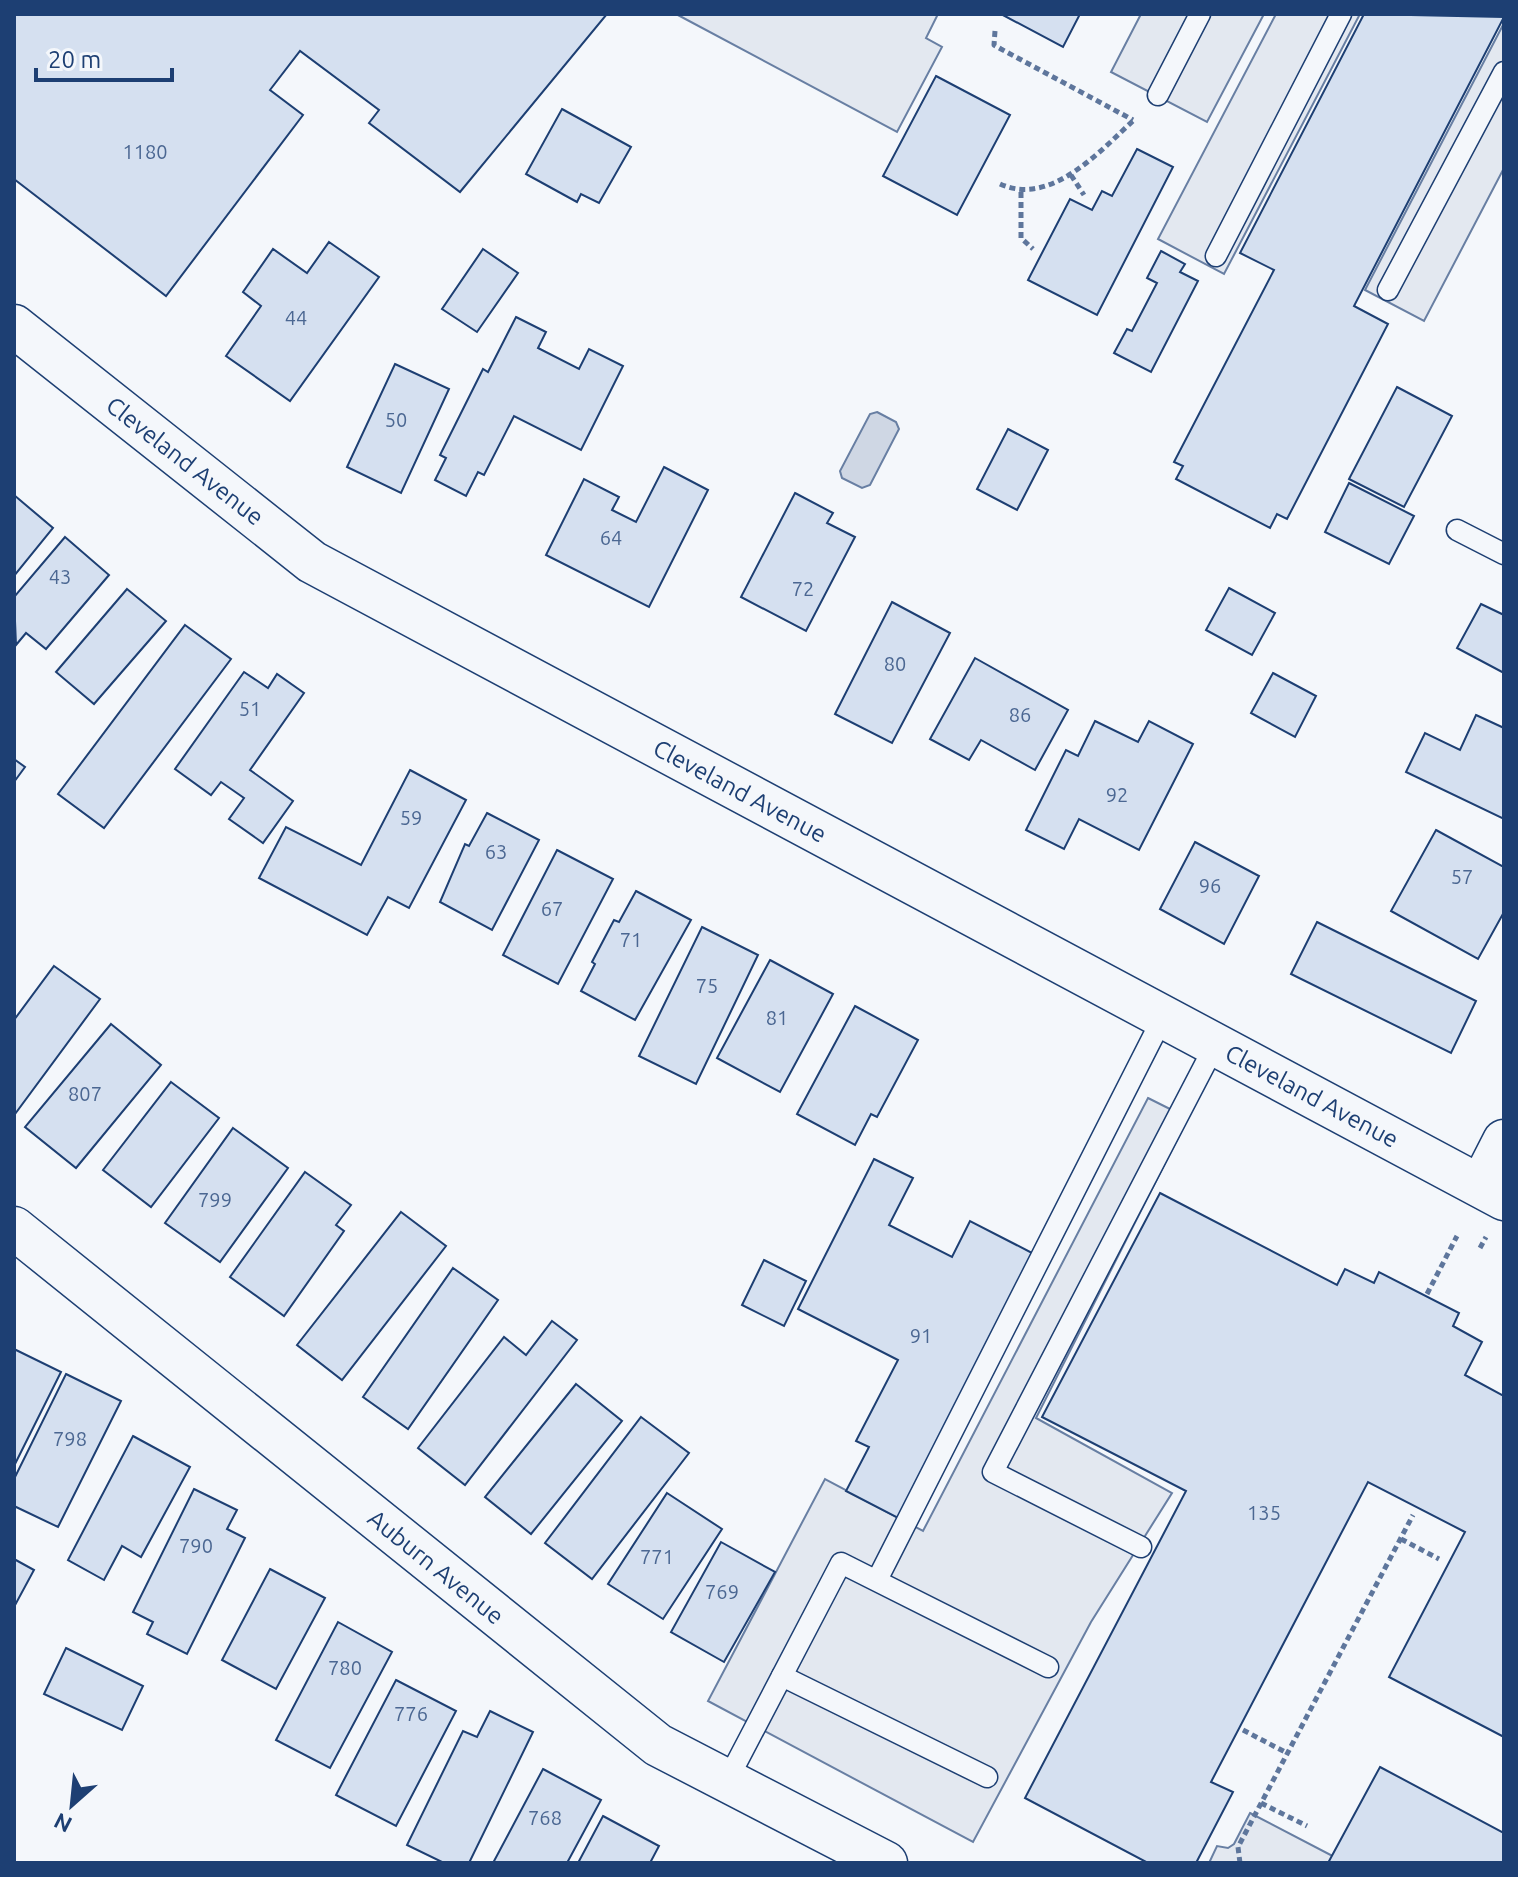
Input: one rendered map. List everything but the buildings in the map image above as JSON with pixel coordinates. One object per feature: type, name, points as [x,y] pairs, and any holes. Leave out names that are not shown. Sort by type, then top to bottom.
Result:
[{"type":"street","name":"Cleveland Avenue","points":[[14,326],[312,562],[1492,1192]]},
{"type":"street","points":[[1492,1192],[1504,1141]]},
{"type":"street","name":"Auburn Avenue","points":[[14,1228],[658,1745],[886,1863]]},
{"type":"lane","points":[[1158,95],[1200,14]]},
{"type":"lane","points":[[1216,256],[1341,14]]},
{"type":"lane","points":[[1388,290],[1504,72]]},
{"type":"lane","points":[[1457,530],[1504,554]]},
{"type":"lane","points":[[877,1580],[1163,1017]]},
{"type":"lane","points":[[1141,1547],[993,1472],[1215,1045]]},
{"type":"lane","points":[[727,1781],[841,1563],[1048,1667]]},
{"type":"lane","points":[[782,1676],[987,1777]]},
{"type":"path","points":[[995,31],[994,45],[1133,120]]},
{"type":"path","points":[[1000,184],[1021,192],[1071,175],[1158,95]]},
{"type":"path","points":[[1071,175],[1084,195]]},
{"type":"path","points":[[1021,192],[1021,238],[1033,249]]},
{"type":"path","points":[[1427,1294],[1457,1236]]},
{"type":"path","points":[[1240,1863],[1238,1847],[1413,1515]]},
{"type":"path","points":[[1401,1539],[1439,1559]]},
{"type":"path","points":[[1243,1730],[1287,1753]]},
{"type":"path","points":[[1261,1802],[1307,1826]]},
{"type":"shaded area","points":[[676,14],[938,14],[926,38],[942,47],[897,132]]},
{"type":"shaded area","points":[[1141,14],[1264,14],[1207,122],[1111,72]]},
{"type":"shaded area","points":[[1276,14],[1360,14],[1224,274],[1158,239]]},
{"type":"shaded area","points":[[1504,23],[1504,168],[1424,321],[1365,290]]},
{"type":"shaded area","points":[[877,412],[896,422],[899,429],[870,485],[862,488],[842,478],[840,471],[870,414]]},
{"type":"shaded area","points":[[1148,1098],[1188,1118],[1036,1418],[1172,1493],[1091,1622],[973,1842],[708,1701],[825,1479],[923,1531]]},
{"type":"shaded area","points":[[1250,1813],[1346,1863],[1209,1863],[1217,1846],[1228,1848],[1234,1844]]}]
